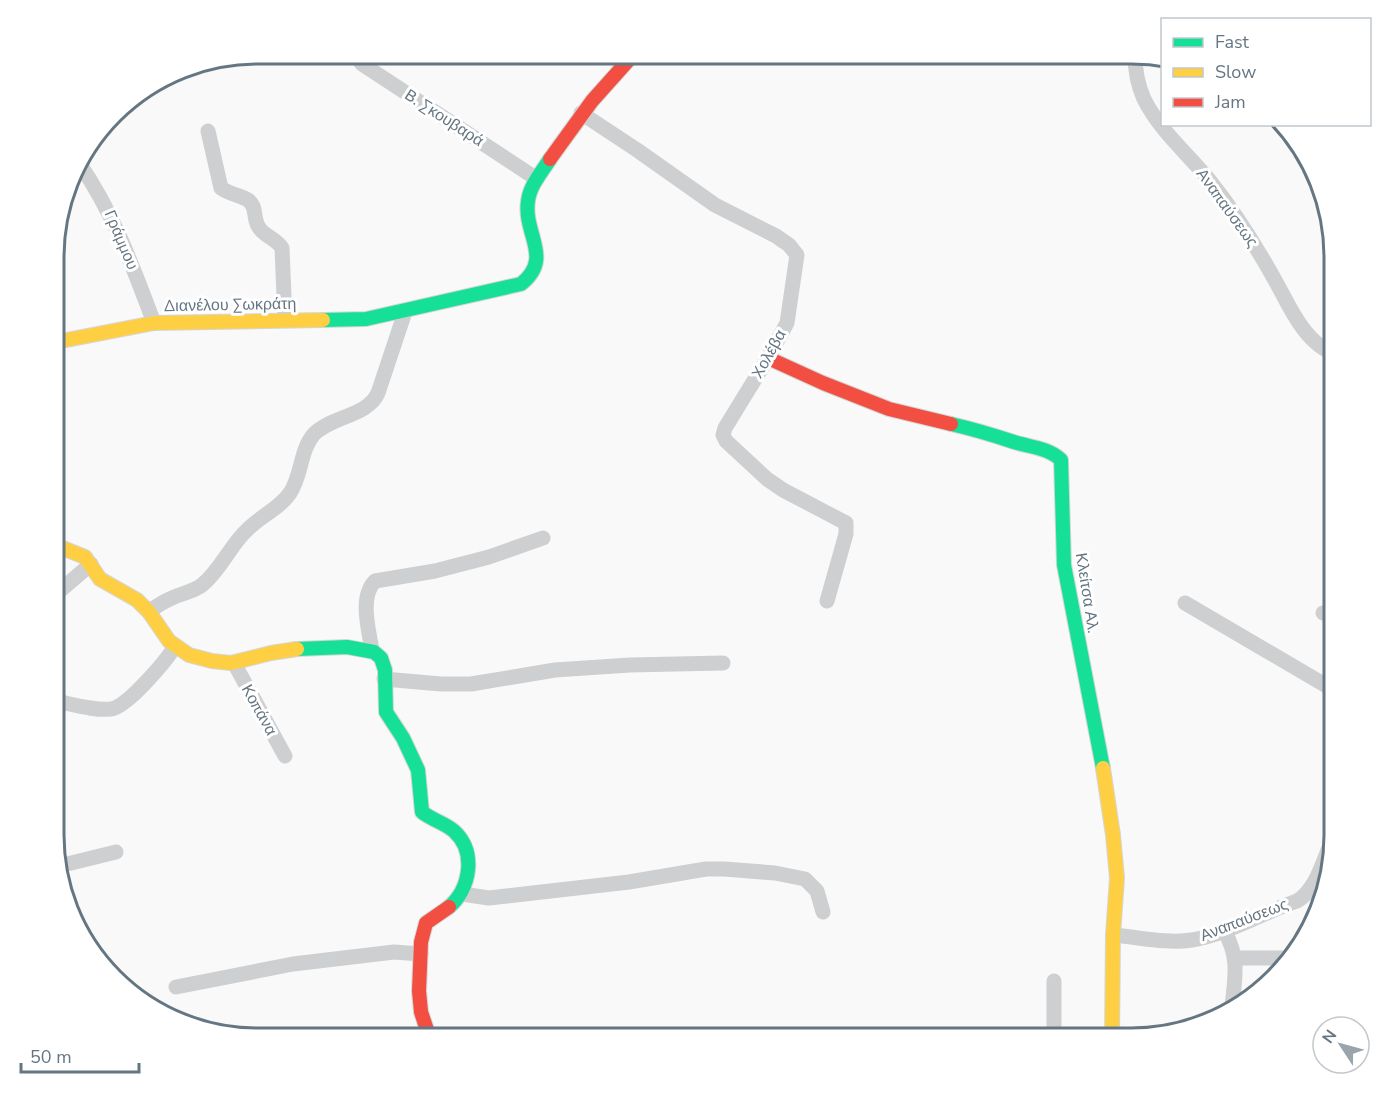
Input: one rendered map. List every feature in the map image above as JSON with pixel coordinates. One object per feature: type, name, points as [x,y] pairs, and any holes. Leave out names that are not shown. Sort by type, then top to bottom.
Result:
[{"type":"street","name":"Β. Σκουβαρά","points":[[364,65],[537,179]]},
{"type":"street","name":"Διανέλου Σωκράτη","points":[[64,341],[154,323],[350,320],[405,312],[521,284],[535,274],[538,262],[526,211],[529,194],[581,113],[623,65]]},
{"type":"street","name":"Αναπαύσεως","points":[[1136,65],[1144,99],[1161,126]]},
{"type":"street","name":"Χολέβα","points":[[581,113],[715,205],[776,236],[794,250],[797,261],[789,315],[768,358],[724,428],[724,438],[775,485],[846,523],[846,534],[827,601]]},
{"type":"street","name":"Αναπαύσεως","points":[[1161,126],[1229,204],[1299,322],[1319,346],[1324,348]]},
{"type":"street","points":[[208,131],[221,188],[252,204],[262,232],[282,248],[285,320]]},
{"type":"street","name":"Γράμμου","points":[[85,172],[104,202],[125,246],[154,323]]},
{"type":"street","points":[[148,612],[165,601],[200,586],[209,578],[248,529],[290,493],[306,448],[313,436],[324,426],[373,402],[405,312]]},
{"type":"street","name":"Κλείτσα Αλ.","points":[[768,358],[889,409],[990,433],[1054,453],[1061,460],[1064,565],[1102,762],[1117,878],[1113,935],[1112,1028]]},
{"type":"street","points":[[372,650],[367,599],[368,589],[375,581],[435,571],[489,557],[543,538]]},
{"type":"street","points":[[64,548],[78,553],[91,564],[98,577],[130,594],[148,612],[165,638],[174,648],[183,653],[204,660],[234,663],[273,653],[357,647],[372,650],[381,658],[386,712],[414,758],[418,770],[422,812],[426,817],[455,832],[459,837],[468,871],[467,884],[462,894],[455,902],[427,922],[423,931],[420,1007],[427,1028]]},
{"type":"street","points":[[65,587],[91,564]]},
{"type":"street","points":[[1185,603],[1324,684]]},
{"type":"street","points":[[65,704],[114,709],[125,702],[158,670],[174,648]]},
{"type":"street","name":"Κοπάνα","points":[[234,663],[285,756]]},
{"type":"street","points":[[384,679],[471,684],[555,670],[630,665],[723,663]]},
{"type":"street","points":[[67,864],[116,852]]},
{"type":"street","name":"Αναπαύσεως","points":[[1113,935],[1182,941],[1198,939],[1306,895],[1322,864]]},
{"type":"street","points":[[462,894],[489,898],[629,882],[706,869],[724,869],[775,873],[805,879],[817,891],[823,912]]},
{"type":"street","points":[[1224,930],[1236,958],[1233,1000]]},
{"type":"street","points":[[176,987],[293,964],[394,951],[421,954]]},
{"type":"street","points":[[1236,958],[1281,958]]},
{"type":"street","points":[[1054,981],[1054,1028]]},
{"type":"traffic: fast","points":[[323,320],[366,319],[521,284],[531,274],[536,255],[529,224],[529,195],[550,159]]},
{"type":"traffic: fast","points":[[951,424],[1045,450],[1061,460],[1064,565],[1103,768]]},
{"type":"traffic: fast","points":[[297,649],[347,647],[374,652],[381,658],[385,670],[386,712],[403,738],[418,770],[422,812],[454,831],[466,849],[468,860],[466,881],[449,907]]},
{"type":"traffic: slow","points":[[64,340],[154,323],[323,320]]},
{"type":"traffic: slow","points":[[64,549],[85,557],[100,579],[137,600],[149,612],[169,641],[189,655],[231,663],[297,649]]},
{"type":"traffic: slow","points":[[1103,768],[1117,878],[1113,935],[1112,1028]]},
{"type":"traffic: jam","points":[[550,159],[592,101],[624,65]]},
{"type":"traffic: jam","points":[[768,358],[889,409],[951,424]]},
{"type":"traffic: jam","points":[[426,1028],[421,1012],[419,991],[421,942],[426,923],[449,907]]}]
